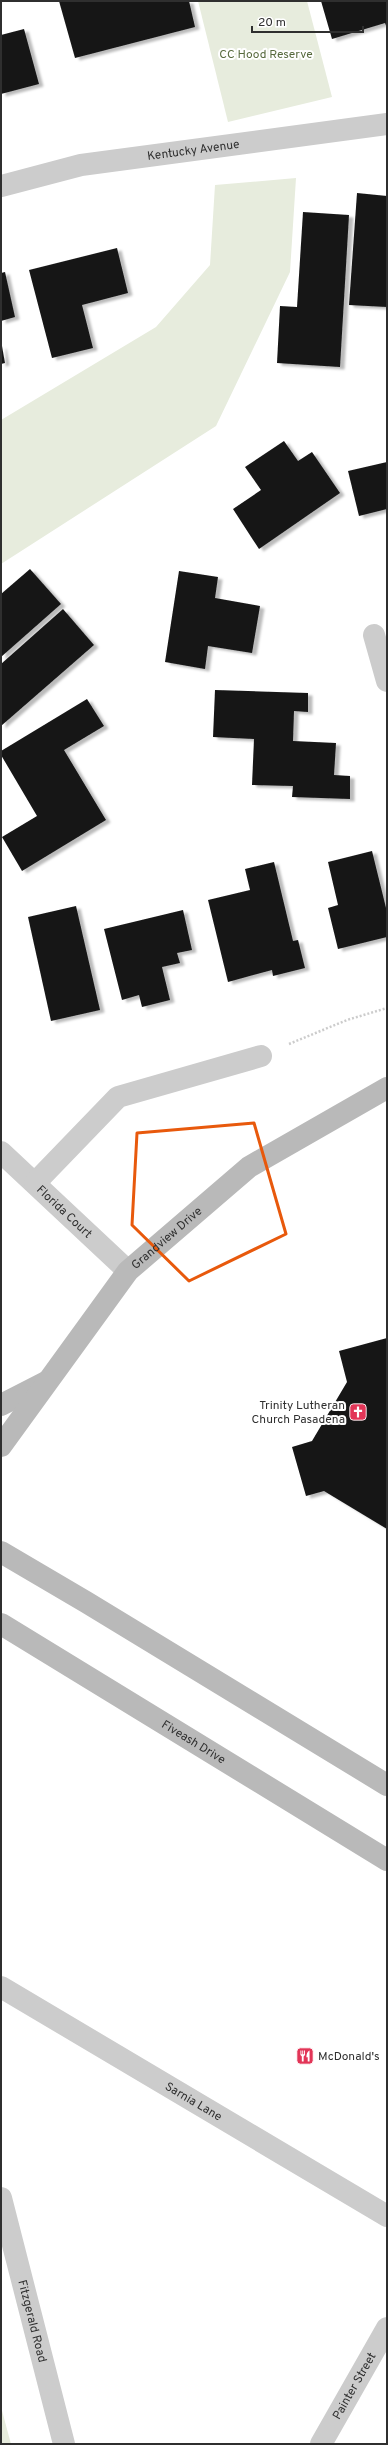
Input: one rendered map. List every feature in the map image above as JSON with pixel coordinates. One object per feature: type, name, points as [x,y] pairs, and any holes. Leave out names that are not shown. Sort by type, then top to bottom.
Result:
[{"type":"main road","name":"Grandview Drive","points":[[1,1446],[128,1271],[249,1167],[387,1088]]},
{"type":"main road","points":[[1,1405],[49,1381]]},
{"type":"main road","points":[[1,1552],[93,1606],[387,1785]]},
{"type":"main road","name":"Fiveash Drive","points":[[1,1624],[387,1860]]},
{"type":"street","name":"Kentucky Avenue","points":[[1,186],[81,165],[387,124]]},
{"type":"street","points":[[374,635],[387,682]]},
{"type":"street","points":[[34,1183],[118,1097],[261,1056]]},
{"type":"street","name":"Florida Court","points":[[1,1152],[128,1271]]},
{"type":"street","name":"Sarnia Lane","points":[[1,1987],[387,2216]]},
{"type":"street","name":"Fitzgerald Road","points":[[1,2198],[64,2444]]},
{"type":"street","name":"Painter Street","points":[[321,2444],[387,2328]]},
{"type":"path","points":[[261,1056],[348,1020],[387,1008]]},
{"type":"highlighted area","points":[[254,1123],[286,1234],[189,1281],[132,1225],[137,1133]]},
{"type":"green space","name":"CC Hood Reserve","points":[[198,1],[307,1],[332,97],[228,122]]},
{"type":"green space","points":[[296,178],[290,272],[216,426],[1,564],[1,420],[156,327],[210,265],[215,185]]},
{"type":"green space","points":[[1,2407],[11,2444],[1,2444]]},
{"type":"building","points":[[59,1],[189,1],[195,27],[75,58]]},
{"type":"building","points":[[321,1],[387,1],[387,28],[385,23],[332,39]]},
{"type":"building","points":[[24,29],[39,84],[1,94],[1,35]]},
{"type":"building","points":[[357,193],[387,196],[387,307],[349,305]]},
{"type":"building","points":[[303,212],[349,215],[340,367],[277,363],[280,306],[297,307]]},
{"type":"building","points":[[117,248],[128,293],[82,305],[93,348],[52,358],[29,270]]},
{"type":"building","points":[[5,272],[15,317],[1,321],[1,273]]},
{"type":"building","points":[[2,346],[5,363],[1,364],[1,347]]},
{"type":"building","points":[[284,441],[298,461],[312,452],[340,493],[259,549],[233,509],[261,490],[245,467]]},
{"type":"building","points":[[387,462],[387,509],[359,516],[348,471]]},
{"type":"building","points":[[30,569],[61,604],[1,657],[1,594]]},
{"type":"building","points":[[179,571],[218,577],[215,598],[260,606],[252,653],[208,646],[205,669],[165,662]]},
{"type":"building","points":[[63,609],[94,645],[1,726],[1,664]]},
{"type":"building","points":[[215,690],[308,693],[308,712],[294,711],[293,741],[336,743],[334,775],[350,776],[350,799],[292,797],[293,786],[252,785],[254,739],[213,737]]},
{"type":"building","points":[[87,699],[104,726],[64,750],[106,820],[22,871],[2,837],[37,816],[1,755],[1,751]]},
{"type":"building","points":[[372,851],[387,912],[387,937],[338,949],[328,908],[338,905],[328,862]]},
{"type":"building","points":[[274,862],[293,941],[298,940],[305,968],[273,976],[272,970],[228,982],[208,900],[250,890],[245,869]]},
{"type":"building","points":[[76,906],[100,1010],[51,1021],[28,917]]},
{"type":"building","points":[[183,910],[192,950],[177,953],[180,963],[162,967],[170,1000],[142,1007],[139,995],[122,1000],[104,929]]},
{"type":"building","name":"Trinity Lutheran Church Pasadena","points":[[387,1338],[387,1529],[324,1491],[306,1496],[292,1447],[312,1441],[347,1382],[339,1351]]},
{"type":"place","name":"Trinity Lutheran Church Pasadena","points":[[358,1412]]},
{"type":"place","name":"McDonald's","points":[[305,2056]]}]
